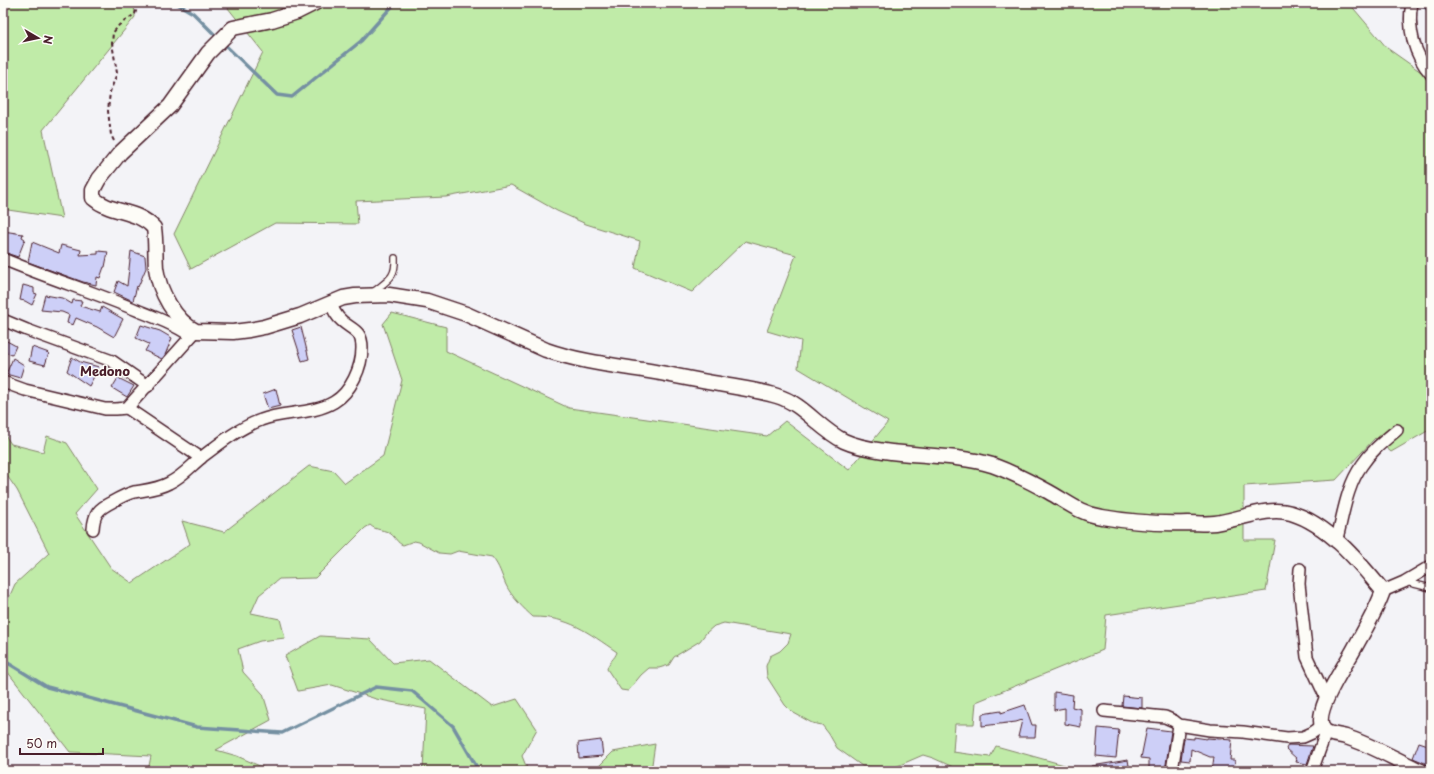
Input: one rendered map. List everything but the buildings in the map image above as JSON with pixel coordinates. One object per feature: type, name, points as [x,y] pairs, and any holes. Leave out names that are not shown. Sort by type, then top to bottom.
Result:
[{"type":"street","points":[[194,334],[173,311],[160,284],[156,268],[154,228],[142,217],[109,208],[99,203],[93,198],[93,190],[99,179],[120,153],[170,106],[208,53],[233,28],[272,20],[297,12],[315,3]]},
{"type":"street","points":[[1411,7],[1410,24],[1416,48],[1419,57],[1431,74]]},
{"type":"street","points":[[3,259],[53,279],[113,300],[194,334],[233,332],[264,327],[300,316],[342,298],[369,296],[403,297],[427,302],[449,308],[481,320],[546,350],[573,358],[780,396],[791,400],[832,435],[856,446],[893,452],[974,461],[990,465],[1006,471],[1048,492],[1077,510],[1100,517],[1164,524],[1206,524],[1263,512],[1290,513],[1314,523],[1323,529],[1361,565],[1383,591]]},
{"type":"street","points":[[93,529],[93,519],[96,514],[110,502],[132,493],[157,488],[168,484],[180,477],[201,458],[226,439],[251,424],[262,420],[313,410],[334,402],[343,396],[356,376],[360,365],[362,354],[361,339],[358,332],[340,320],[334,312],[331,303]]},
{"type":"street","points":[[3,320],[112,362],[148,386]]},
{"type":"street","points":[[3,382],[25,390],[104,409],[116,410],[127,408],[194,334]]},
{"type":"street","points":[[127,408],[201,458]]},
{"type":"street","points":[[1336,542],[1348,497],[1356,475],[1373,451],[1397,430]]},
{"type":"street","points":[[1383,591],[1404,582],[1431,566]]},
{"type":"street","points":[[1300,569],[1300,597],[1307,657],[1327,700]]},
{"type":"street","points":[[1312,771],[1324,729],[1321,717],[1332,686],[1380,602],[1383,591]]},
{"type":"street","points":[[1104,711],[1165,717],[1179,725],[1210,730],[1244,732],[1287,738],[1303,737],[1324,729],[1346,737],[1421,771]]},
{"type":"street","points":[[1172,771],[1179,725]]},
{"type":"lane","points":[[369,296],[391,277],[395,270],[396,258]]},
{"type":"lane","points":[[1404,582],[1431,588]]},
{"type":"path","points":[[120,153],[111,135],[108,111],[110,92],[117,73],[112,43],[113,33],[119,25],[135,14],[139,3]]},
{"type":"green space","points":[[3,3],[134,3],[135,17],[43,130],[62,218],[8,210],[3,206]]},
{"type":"green space","points":[[224,3],[1349,3],[1387,48],[1431,79],[1431,429],[1391,452],[1375,438],[1336,480],[1244,486],[1244,540],[1275,540],[1266,591],[1106,615],[1103,650],[976,702],[974,724],[955,724],[953,752],[990,757],[996,746],[1068,766],[1070,771],[954,771],[953,767],[923,755],[893,768],[862,766],[837,748],[822,725],[812,723],[792,712],[785,705],[767,677],[766,666],[770,656],[780,651],[788,643],[791,634],[724,623],[714,626],[700,641],[674,657],[669,665],[659,668],[649,668],[628,691],[621,690],[607,669],[617,652],[578,627],[558,620],[533,617],[511,594],[499,567],[492,557],[458,551],[450,554],[439,553],[419,542],[414,541],[403,545],[399,543],[389,532],[370,525],[365,528],[315,578],[279,579],[259,595],[251,613],[280,619],[285,638],[260,641],[238,649],[243,672],[263,694],[271,720],[216,750],[237,756],[271,771],[148,771],[151,756],[70,752],[3,666],[3,611],[15,584],[49,553],[17,490],[3,470],[3,432],[11,444],[43,452],[47,436],[67,443],[97,489],[75,514],[111,568],[132,583],[190,544],[182,521],[224,532],[309,466],[334,471],[345,483],[383,456],[402,380],[383,324],[392,313],[446,327],[446,351],[569,408],[767,436],[785,421],[849,470],[888,422],[798,368],[801,341],[767,331],[796,255],[745,241],[692,292],[635,268],[640,241],[586,224],[557,211],[511,185],[446,197],[356,201],[358,224],[275,223],[191,269],[174,234],[263,52]]},
{"type":"green space","points":[[320,636],[370,639],[393,663],[429,659],[492,707],[517,699],[537,729],[522,756],[528,771],[423,771],[426,709],[376,699],[332,685],[298,691],[285,656]]},
{"type":"green space","points":[[655,744],[651,771],[586,771],[596,769],[613,752]]},
{"type":"waterway","points":[[176,3],[193,13],[218,38]]},
{"type":"waterway","points":[[222,42],[277,95],[292,97],[361,41],[395,3]]},
{"type":"waterway","points":[[1420,3],[1431,12]]},
{"type":"waterway","points":[[3,660],[47,687],[197,727],[282,733],[376,687],[412,691],[453,726],[479,771]]},
{"type":"district","name":"Medono","points":[[105,371]]}]
